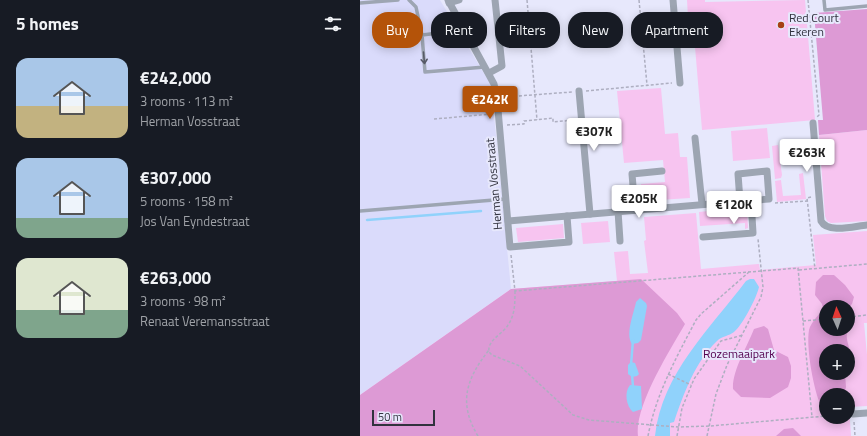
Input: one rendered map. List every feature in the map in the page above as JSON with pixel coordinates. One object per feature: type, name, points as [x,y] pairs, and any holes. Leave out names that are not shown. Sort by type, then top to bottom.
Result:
[{"type":"street","name":"Herman Vosstraat","points":[[455,12],[449,1],[458,0]]},
{"type":"street","points":[[487,70],[502,66],[495,0]]},
{"type":"street","points":[[673,0],[680,83]]},
{"type":"street","name":"Herman Vosstraat","points":[[475,48],[494,84],[497,98],[510,247]]},
{"type":"street","points":[[579,91],[590,214]]},
{"type":"street","points":[[813,123],[821,221],[826,227],[830,228],[867,225]]},
{"type":"street","points":[[695,138],[702,204]]},
{"type":"street","points":[[636,210],[632,174],[662,171]]},
{"type":"street","points":[[508,221],[769,199],[767,171],[738,174],[740,201]]},
{"type":"street","points":[[703,237],[753,233],[751,200]]},
{"type":"street","points":[[618,211],[620,241]]},
{"type":"street","points":[[510,247],[569,242],[567,216]]},
{"type":"street","points":[[855,414],[867,413]]},
{"type":"lane","points":[[360,3],[398,0]]},
{"type":"lane","points":[[409,0],[416,7],[417,12]]},
{"type":"lane","points":[[824,0],[825,10],[867,6]]},
{"type":"lane","points":[[423,47],[425,72],[487,70]]},
{"type":"lane","points":[[360,212],[506,199]]},
{"type":"path","points":[[527,0],[537,120]]},
{"type":"path","points":[[639,0],[647,85]]},
{"type":"path","points":[[808,0],[819,115],[813,123]]},
{"type":"path","points":[[497,98],[680,83]]},
{"type":"path","points":[[434,119],[499,114]]},
{"type":"path","points":[[500,126],[524,124],[524,121],[553,118],[553,122],[581,120]]},
{"type":"path","points":[[808,198],[815,269]]},
{"type":"path","points":[[769,199],[775,203],[808,201]]},
{"type":"path","points":[[707,436],[716,394],[727,365],[761,297],[763,287],[758,239],[753,233]]},
{"type":"path","points":[[478,436],[471,424],[466,402],[475,367],[489,350],[490,343],[509,325],[512,318],[515,304],[515,291],[510,247]]},
{"type":"path","points":[[515,291],[798,268],[799,270],[867,264]]},
{"type":"path","points":[[799,270],[812,417]]},
{"type":"path","points":[[648,436],[668,374],[701,314],[748,272]]},
{"type":"path","points":[[855,316],[867,315]]},
{"type":"path","points":[[803,321],[819,320]]},
{"type":"path","points":[[677,436],[682,408],[691,385],[721,341],[743,335]]},
{"type":"path","points":[[489,350],[492,355],[520,366],[547,392],[577,417],[600,421],[678,427],[710,426],[819,416]]},
{"type":"path","points":[[668,374],[691,385]]},
{"type":"path","points":[[854,424],[855,436]]},
{"type":"shaded area","points":[[360,0],[440,0],[447,12],[431,12],[431,48],[469,48],[491,85],[511,289],[360,395]]},
{"type":"shaded area","points":[[867,9],[867,130],[819,135],[818,120],[823,120],[814,13]]},
{"type":"shaded area","points":[[823,275],[834,275],[845,285],[854,297],[853,300],[819,300],[815,295],[816,282]]},
{"type":"shaded area","points":[[641,279],[677,313],[685,324],[662,363],[647,395],[638,424],[638,436],[360,436],[360,395],[511,289]]},
{"type":"shaded area","points":[[819,314],[819,336],[847,336],[848,344],[819,344],[819,380],[846,380],[846,387],[819,388],[819,401],[812,376],[808,346],[809,330],[813,321]]},
{"type":"shaded area","points":[[764,326],[768,329],[774,350],[788,357],[791,366],[791,378],[788,387],[770,398],[741,397],[733,389],[733,382],[737,367],[754,329]]},
{"type":"shaded area","points":[[793,428],[801,436],[776,436],[784,429]]},
{"type":"green space","points":[[687,0],[705,0],[705,2],[805,0],[815,120],[702,130],[695,48],[723,48],[723,12],[688,12]]},
{"type":"green space","points":[[661,88],[665,134],[678,133],[680,157],[687,157],[690,198],[643,201],[641,184],[665,182],[663,160],[624,163],[617,91]]},
{"type":"green space","points":[[767,128],[770,158],[733,161],[731,131]]},
{"type":"green space","points":[[867,130],[867,221],[831,223],[827,221],[825,216],[819,135]]},
{"type":"green space","points":[[778,145],[782,175],[781,178],[775,179],[772,146]]},
{"type":"green space","points":[[803,173],[806,199],[777,202],[775,181],[781,180],[783,196],[801,195],[799,174]]},
{"type":"green space","points":[[747,208],[748,228],[745,229],[745,223],[700,226],[699,212],[709,211],[710,215],[735,213],[735,209]]},
{"type":"green space","name":"Rozemaaipark","points":[[696,213],[701,269],[759,264],[760,270],[816,265],[813,235],[867,231],[867,323],[864,323],[867,355],[867,406],[855,407],[855,388],[819,388],[819,424],[850,424],[851,436],[360,436],[360,395],[511,289],[617,281],[614,252],[628,251],[630,274],[648,273],[644,241],[646,240],[644,217]]},
{"type":"green space","points":[[608,221],[610,242],[583,244],[581,223]]},
{"type":"green space","points":[[563,224],[564,238],[518,242],[516,228]]},
{"type":"water","points":[[754,279],[759,287],[745,318],[734,332],[719,339],[702,358],[686,389],[674,422],[670,423],[670,436],[655,436],[659,413],[677,372],[703,335],[746,281]]},
{"type":"water","points":[[640,298],[646,303],[647,306],[641,340],[638,343],[632,344],[629,335],[631,323],[636,302]]},
{"type":"water","points":[[631,362],[635,363],[639,374],[637,376],[632,377],[628,374],[628,365]]},
{"type":"water","points":[[630,385],[641,386],[642,409],[633,412],[627,403],[626,395]]},
{"type":"waterway","points":[[367,220],[481,211]]},
{"type":"waterway","points":[[631,365],[633,340]]},
{"type":"waterway","points":[[632,374],[633,387]]},
{"type":"place","name":"Red Court Ekeren","points":[[781,25]]}]
